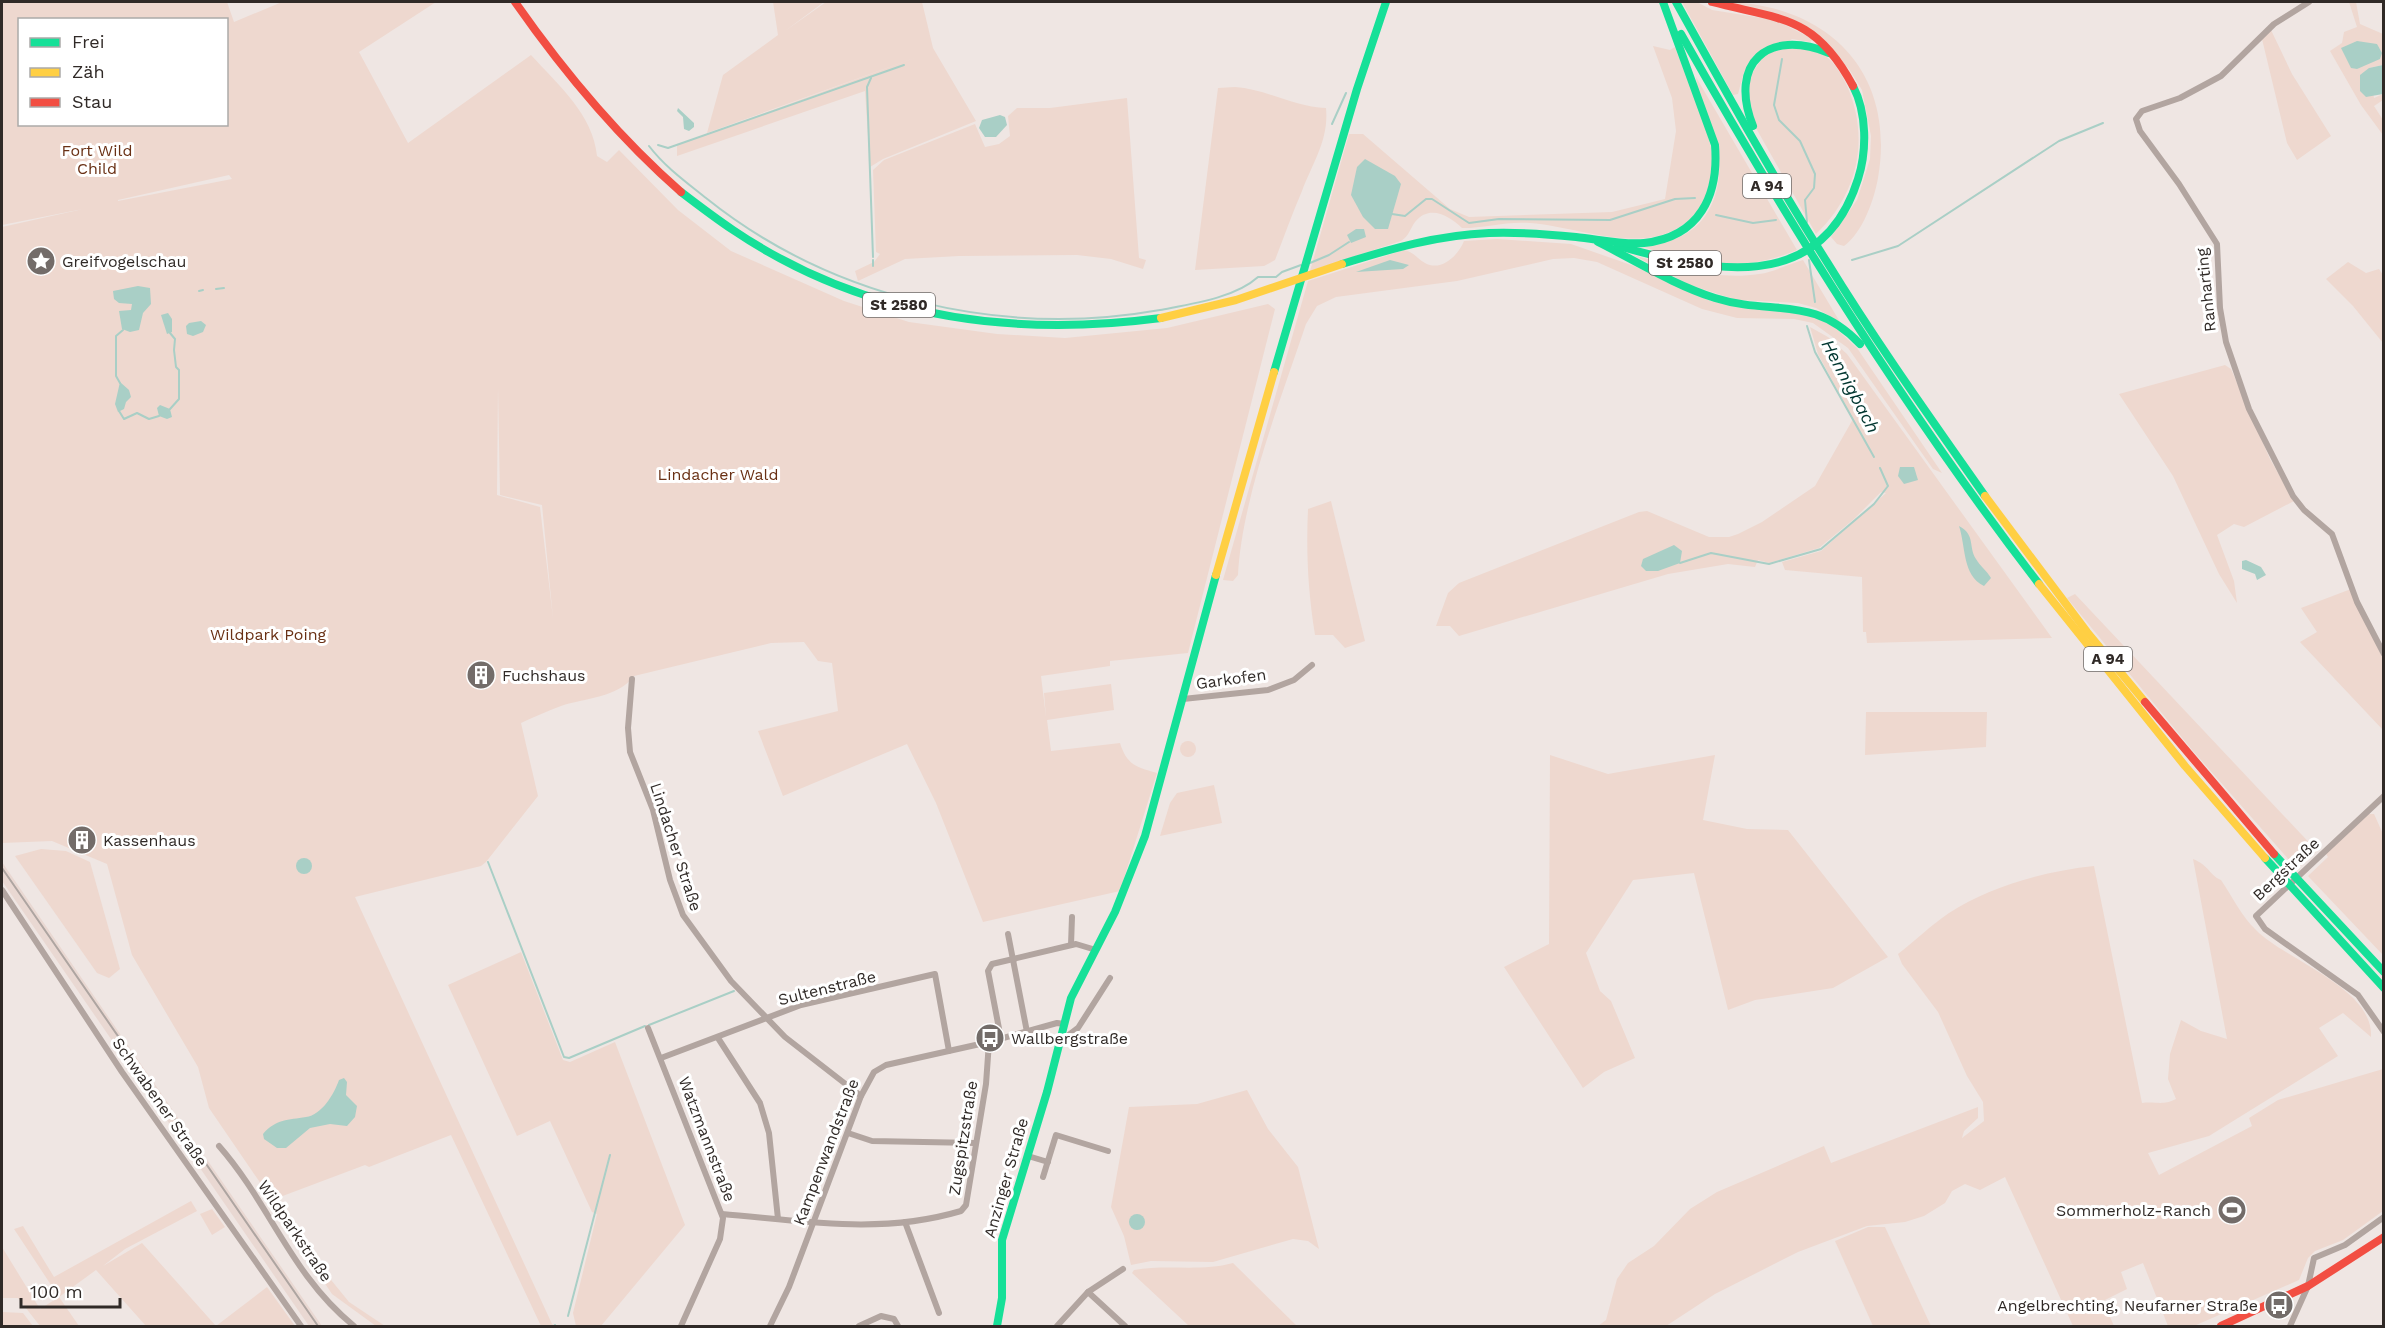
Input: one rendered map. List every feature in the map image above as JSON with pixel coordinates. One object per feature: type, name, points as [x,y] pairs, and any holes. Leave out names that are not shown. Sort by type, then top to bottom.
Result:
[{"type":"main road","name":"St 2580","points":[[515,2],[567,72],[624,138],[683,193],[713,216],[769,251],[829,281],[933,314],[993,324],[1038,328],[1138,322],[1229,303],[1355,260],[1436,238],[1548,232],[1592,239],[1714,268],[1740,269],[1780,262],[1810,247],[1839,218],[1857,187],[1863,170],[1866,134],[1860,101],[1845,70],[1834,56]]},
{"type":"main road","name":"Anzinger Straße","points":[[997,1326],[1002,1298],[1002,1240],[1061,1041],[1071,998],[1127,887],[1145,836],[1313,238],[1357,89],[1386,2]]},
{"type":"main road","points":[[1592,239],[1643,243],[1669,237],[1682,231],[1702,213],[1715,187],[1717,175],[1714,145],[1663,2]]},
{"type":"main road","name":"A 94","points":[[1663,2],[1783,212],[1880,365],[1998,534],[2093,658],[2208,797],[2384,988]]},
{"type":"main road","name":"A 94","points":[[1676,2],[1762,155],[1886,354],[1991,506],[2046,580],[2217,791],[2384,972]]},
{"type":"main road","points":[[1712,2],[1781,17],[1810,31],[1834,56]]},
{"type":"main road","points":[[1762,155],[1760,139],[1747,116],[1743,98],[1743,85],[1753,63],[1769,49],[1790,42],[1809,43],[1834,56]]},
{"type":"main road","points":[[1592,239],[1720,300],[1743,304],[1791,306],[1827,316],[1856,338],[1871,360],[1880,365]]},
{"type":"main road","points":[[2221,1326],[2308,1286],[2384,1237]]},
{"type":"street","name":"Ranharting","points":[[2309,2],[2274,24],[2229,69],[2212,82],[2180,98],[2142,111],[2136,119],[2140,131],[2179,184],[2217,244],[2220,308],[2226,342],[2249,409],[2293,496],[2304,510],[2332,534],[2357,602],[2384,654]]},
{"type":"street","name":"Garkofen","points":[[1183,699],[1268,690],[1294,680],[1312,665]]},
{"type":"street","name":"Lindacher Straße","points":[[632,679],[628,728],[630,752],[653,810],[679,906],[714,961],[731,981],[785,1037],[861,1096]]},
{"type":"street","name":"Bergstraße","points":[[2384,796],[2256,916],[2265,929],[2342,980],[2358,995],[2384,1032]]},
{"type":"street","name":"Schwabener Straße","points":[[2,890],[122,1072],[301,1326]]},
{"type":"street","points":[[1071,945],[1072,917]]},
{"type":"street","points":[[1008,934],[1028,1032]]},
{"type":"street","points":[[1001,1039],[988,971],[992,964],[1071,945],[1096,950]]},
{"type":"street","name":"Sultenstraße","points":[[661,1058],[801,1005],[935,974],[949,1051]]},
{"type":"street","points":[[1061,1041],[1069,1038],[1084,1021],[1110,978]]},
{"type":"street","name":"Kampenwandstraße","points":[[770,1326],[788,1290],[870,1077],[879,1068],[1058,1023],[1065,1024]]},
{"type":"street","name":"Watzmannstraße","points":[[648,1028],[722,1214],[720,1239],[681,1326]]},
{"type":"street","points":[[718,1038],[760,1104],[770,1140],[778,1219]]},
{"type":"street","name":"Zugspitzstraße","points":[[722,1214],[860,1227],[905,1222],[964,1209],[986,1084],[989,1042]]},
{"type":"street","points":[[848,1133],[872,1141],[975,1143]]},
{"type":"street","points":[[1043,1177],[1056,1135],[1108,1151]]},
{"type":"street","name":"Wildparkstraße","points":[[219,1146],[240,1173],[304,1273],[322,1296],[354,1326]]},
{"type":"street","points":[[1028,1156],[1048,1162]]},
{"type":"street","points":[[2290,1326],[2308,1286],[2314,1258],[2345,1245],[2384,1217]]},
{"type":"street","points":[[905,1222],[939,1313]]},
{"type":"street","points":[[1057,1326],[1088,1292],[1123,1269]]},
{"type":"street","points":[[1088,1292],[1125,1326]]},
{"type":"street","points":[[859,1326],[881,1316],[894,1319],[898,1326]]},
{"type":"shaded area","points":[[2,862],[322,1326],[309,1326],[2,881]]},
{"type":"green space","points":[[2,2],[227,2],[234,22],[282,2],[436,2],[359,52],[408,143],[531,55],[563,89],[581,113],[589,127],[597,156],[607,162],[619,150],[678,210],[731,251],[844,301],[909,322],[997,334],[1065,338],[1167,328],[1268,304],[1275,309],[1188,653],[1110,661],[1110,666],[1041,676],[1046,717],[1044,693],[1111,684],[1114,710],[1047,720],[1051,751],[1120,743],[1129,761],[1143,769],[1157,773],[1120,891],[983,922],[936,803],[907,744],[783,796],[758,731],[838,711],[832,663],[818,661],[804,642],[771,643],[634,676],[619,689],[610,693],[561,706],[521,723],[538,796],[481,866],[355,897],[552,1324],[556,1326],[541,1326],[451,1135],[369,1167],[365,1165],[272,1200],[209,1108],[198,1067],[132,955],[107,864],[52,841],[2,843],[2,227],[83,209],[2,225]],"holes":[[[229,175],[232,179],[118,201],[118,200]],[[498,388],[500,495],[542,505],[553,618],[540,507],[497,495]]]},
{"type":"green space","points":[[773,2],[824,2],[785,31],[826,2],[922,2],[933,48],[976,121],[883,159],[870,167],[865,91],[677,156],[677,145],[920,56],[707,133],[723,75],[778,35]]},
{"type":"green space","points":[[1682,2],[1697,2],[1712,10],[1775,20],[1813,39],[1810,42],[1792,39],[1744,72],[1738,94],[1733,95]]},
{"type":"green space","points":[[1718,2],[1756,5],[1790,14],[1820,29],[1845,49],[1864,74],[1876,104],[1881,139],[1878,178],[1867,215],[1857,233],[1844,246],[1837,244],[1831,237],[1857,200],[1870,159],[1871,136],[1862,90],[1849,69],[1809,29]]},
{"type":"green space","points":[[2349,2],[2356,2],[2360,24],[2383,34],[2383,65],[2369,68],[2374,98],[2383,94],[2383,100],[2374,106],[2383,120],[2383,135],[2361,105],[2330,51],[2342,43],[2344,32],[2357,27]]},
{"type":"green space","points":[[2271,30],[2292,74],[2331,136],[2297,160],[2287,143],[2262,39]]},
{"type":"green space","points":[[1653,46],[1670,50],[1675,47],[1713,155],[1714,175],[1709,193],[1695,214],[1678,228],[1659,236],[1638,239],[1617,238],[1530,223],[1462,228],[1451,219],[1433,213],[1415,222],[1401,241],[1310,271],[1349,134],[1363,134],[1450,209],[1469,217],[1612,212],[1665,199],[1676,131],[1672,98]]},
{"type":"green space","points":[[1798,46],[1821,53],[1835,66],[1848,88],[1855,108],[1858,128],[1856,166],[1850,185],[1830,219],[1816,234],[1748,114],[1746,82],[1766,53]]},
{"type":"green space","points":[[1696,77],[1797,250],[1757,262],[1720,264],[1683,258],[1643,247],[1671,240],[1687,233],[1707,214],[1713,202],[1719,175],[1719,161],[1714,134]]},
{"type":"green space","points":[[1218,88],[1247,88],[1303,105],[1326,108],[1323,141],[1275,260],[1264,266],[1195,270]]},
{"type":"green space","points":[[1127,98],[1139,258],[1146,260],[1143,269],[1111,259],[1077,255],[959,256],[905,259],[858,281],[855,271],[874,262],[880,254],[876,252],[873,170],[884,160],[975,124],[985,147],[999,144],[1010,136],[1008,116],[1017,108],[1050,108]]},
{"type":"green space","points":[[1497,239],[1571,244],[1634,266],[1710,301],[1804,312],[1830,323],[1857,348],[1942,473],[1933,469],[1848,348],[1813,323],[1794,319],[1737,318],[1702,309],[1597,262],[1574,258],[1553,259],[1457,281],[1336,297],[1317,306],[1306,324],[1264,448],[1247,513],[1238,575],[1233,581],[1223,580],[1308,281],[1404,250],[1425,263],[1443,264],[1458,252],[1464,241]]},
{"type":"green space","points":[[1633,255],[1679,268],[1727,276],[1765,273],[1803,260],[1840,322],[1816,308],[1798,303],[1737,300],[1690,285]]},
{"type":"green space","points":[[2348,262],[2366,273],[2379,269],[2383,275],[2383,343],[2353,306],[2326,279]]},
{"type":"green space","points":[[1810,327],[1828,337],[1847,354],[2052,638],[1867,643],[1866,632],[1863,632],[1862,577],[1785,570],[1782,562],[1821,551],[1886,493],[1881,492],[1854,519],[1819,548],[1769,563],[1758,560],[1755,567],[1728,564],[1668,574],[1459,636],[1450,626],[1436,626],[1448,593],[1459,583],[1639,512],[1647,511],[1709,537],[1729,537],[1762,522],[1815,486],[1853,419],[1818,354]]},
{"type":"green space","points":[[2225,365],[2231,369],[2270,459],[2294,501],[2244,527],[2234,524],[2217,535],[2234,581],[2237,603],[2219,574],[2173,476],[2119,394]]},
{"type":"green space","points":[[1331,501],[1365,641],[1345,648],[1333,635],[1315,635],[1309,587],[1308,509]]},
{"type":"green space","points":[[2351,589],[2383,659],[2383,730],[2300,642],[2317,632],[2301,608]]},
{"type":"green space","points":[[2075,594],[2317,851],[2297,869],[2193,751],[2067,598]]},
{"type":"green space","points":[[1866,712],[1987,712],[1986,747],[1865,755]]},
{"type":"green space","points":[[1185,741],[1191,741],[1196,749],[1194,755],[1185,757],[1180,752],[1180,746]]},
{"type":"green space","points":[[1550,755],[1608,774],[1715,755],[1703,820],[1747,829],[1788,830],[1888,957],[1833,988],[1755,1000],[1728,1010],[1694,873],[1633,880],[1586,953],[1600,991],[1611,1001],[1635,1058],[1604,1072],[1583,1088],[1504,967],[1549,944]]},
{"type":"green space","points":[[1214,785],[1222,823],[1160,836],[1170,803],[1177,793]]},
{"type":"green space","points":[[2368,814],[2374,814],[2383,834],[2383,955],[2308,876],[2328,857],[2326,854]]},
{"type":"green space","points":[[41,849],[66,851],[90,862],[120,969],[109,978],[97,973],[15,856]]},
{"type":"green space","points":[[2193,859],[2221,880],[2256,930],[2269,941],[2326,976],[2358,1004],[2368,1020],[2371,1037],[2343,1013],[2319,1028],[2338,1056],[2209,1136],[2148,1153],[2159,1175],[2252,1126],[2249,1118],[2278,1100],[2383,1069],[2383,1211],[2343,1240],[2315,1251],[2308,1258],[2299,1280],[2194,1326],[2168,1326],[2143,1263],[2121,1272],[2127,1289],[2103,1301],[2114,1326],[2073,1326],[2005,1177],[1980,1190],[1965,1184],[1952,1191],[1945,1203],[1924,1216],[1905,1222],[1867,1226],[1798,1252],[1715,1294],[1666,1326],[1598,1326],[1606,1320],[1617,1279],[1628,1263],[1654,1246],[1690,1209],[1717,1192],[1824,1146],[1831,1163],[1978,1107],[1978,1118],[1964,1131],[1962,1138],[1984,1121],[1983,1102],[1967,1076],[1938,1012],[1902,964],[1898,954],[1949,913],[1982,895],[2038,876],[2094,866],[2142,1103],[2163,1103],[2176,1099],[2168,1079],[2170,1054],[2181,1020],[2201,1031],[2227,1039]]},
{"type":"green space","points":[[521,952],[563,1060],[570,1062],[615,1042],[685,1225],[601,1326],[576,1326],[573,1313],[597,1214],[592,1212],[550,1121],[517,1136],[448,985]]},
{"type":"green space","points":[[1247,1090],[1268,1129],[1298,1167],[1319,1249],[1308,1241],[1293,1239],[1213,1262],[1151,1261],[1131,1265],[1124,1236],[1111,1207],[1129,1107],[1197,1104]]},
{"type":"green space","points":[[191,1201],[197,1211],[125,1249],[103,1266],[142,1243],[216,1326],[146,1326],[96,1270],[59,1297],[14,1229],[23,1226],[54,1277]]},
{"type":"green space","points":[[212,1209],[225,1227],[212,1235],[200,1214]]},
{"type":"green space","points":[[1868,1227],[1885,1227],[1931,1326],[1873,1326],[1835,1241]]},
{"type":"green space","points":[[2,1247],[40,1309],[59,1297],[79,1326],[40,1326],[18,1298],[2,1298]]},
{"type":"green space","points":[[1233,1263],[1297,1326],[1189,1326],[1132,1273],[1134,1270],[1146,1268],[1209,1267]]},
{"type":"green space","points":[[327,1275],[349,1302],[385,1326],[376,1326],[332,1294],[322,1279]]},
{"type":"green space","points":[[267,1287],[295,1326],[216,1326]]},
{"type":"green space","points":[[2,1312],[23,1313],[33,1326],[2,1326]]},
{"type":"water","points":[[2357,41],[2377,44],[2382,53],[2380,59],[2357,69],[2351,68],[2341,48]]},
{"type":"water","points":[[2383,65],[2383,94],[2366,97],[2360,91],[2360,75],[2369,68]]},
{"type":"water","points":[[678,108],[694,123],[694,127],[689,131],[684,129],[683,117],[677,111]]},
{"type":"water","points":[[1000,115],[1005,117],[1007,125],[996,137],[985,137],[979,128],[982,120]]},
{"type":"water","points":[[1365,159],[1395,176],[1401,184],[1388,229],[1375,229],[1363,217],[1351,195],[1357,167]]},
{"type":"water","points":[[1356,229],[1364,229],[1366,237],[1351,243],[1347,235]]},
{"type":"water","points":[[1390,260],[1409,265],[1403,269],[1356,272]]},
{"type":"water","points":[[138,286],[150,288],[151,304],[143,313],[139,330],[130,332],[122,329],[119,311],[131,310],[132,304],[119,303],[114,299],[113,291]]},
{"type":"water","points":[[168,313],[172,319],[172,332],[167,334],[161,315]]},
{"type":"water","points":[[201,321],[206,325],[203,332],[193,336],[187,334],[186,326],[189,323]]},
{"type":"water","points":[[120,382],[129,390],[131,397],[124,409],[118,412],[115,404]]},
{"type":"water","points":[[160,405],[170,409],[172,417],[167,419],[159,416],[157,408]]},
{"type":"water","points":[[1900,467],[1914,467],[1918,480],[1904,484],[1898,476]]},
{"type":"water","points":[[1959,526],[1968,533],[1976,559],[1991,578],[1984,586],[1977,581],[1968,568]]},
{"type":"water","points":[[1674,545],[1682,551],[1680,563],[1658,571],[1646,571],[1641,566],[1643,559]]},
{"type":"water","points":[[2246,560],[2261,567],[2266,575],[2257,580],[2255,574],[2242,569],[2242,561]]},
{"type":"water","points":[[301,858],[307,858],[312,866],[310,872],[301,874],[296,869],[296,863]]},
{"type":"water","points":[[344,1078],[347,1082],[346,1095],[357,1106],[355,1117],[347,1126],[330,1124],[310,1128],[286,1148],[277,1148],[264,1139],[263,1134],[273,1125],[317,1112],[331,1097],[339,1080]]},
{"type":"water","points":[[1134,1214],[1140,1214],[1145,1222],[1143,1228],[1134,1230],[1129,1225],[1129,1219]]},
{"type":"waterway","name":"Hennigbach","points":[[1782,59],[1774,105],[1779,120],[1800,141],[1815,174],[1814,188],[1805,200],[1807,222]]},
{"type":"waterway","points":[[658,145],[668,148],[904,65]]},
{"type":"waterway","points":[[871,78],[867,87],[873,257]]},
{"type":"waterway","points":[[1332,124],[1346,93]]},
{"type":"waterway","points":[[1852,260],[1898,246],[2059,141],[2103,123]]},
{"type":"waterway","points":[[649,146],[683,180],[706,198],[755,233],[808,262],[864,285],[921,302],[981,313],[1041,319],[1101,317],[1160,310],[1225,295],[1258,277],[1276,277],[1282,272],[1301,265]]},
{"type":"waterway","points":[[1392,214],[1405,216],[1426,199],[1432,199],[1469,223],[1499,219],[1610,220],[1675,199],[1695,198]]},
{"type":"waterway","points":[[1716,215],[1753,223],[1776,220]]},
{"type":"waterway","points":[[1310,263],[1329,255],[1349,242]]},
{"type":"waterway","points":[[873,260],[873,266]]},
{"type":"waterway","name":"Hennigbach","points":[[1809,260],[1815,302]]},
{"type":"waterway","points":[[216,289],[224,288]]},
{"type":"waterway","points":[[199,291],[203,290]]},
{"type":"waterway","name":"Hennigbach","points":[[1807,326],[1815,352],[1874,457]]},
{"type":"waterway","points":[[120,383],[116,376],[116,336],[123,330]]},
{"type":"waterway","points":[[170,333],[175,339],[176,367],[179,370],[179,399],[170,409]]},
{"type":"waterway","points":[[119,411],[124,419],[137,413],[149,419],[159,416]]},
{"type":"waterway","name":"Hennigbach","points":[[1680,563],[1711,553],[1769,564],[1821,549],[1874,504],[1888,486],[1880,468]]},
{"type":"waterway","points":[[488,862],[564,1057],[569,1058],[645,1026]]},
{"type":"waterway","points":[[649,1025],[734,991]]},
{"type":"waterway","points":[[568,1316],[610,1155]]},
{"type":"railway","points":[[2,868],[318,1326]]},
{"type":"traffic: fast","points":[[1274,372],[1357,89],[1386,2]]},
{"type":"traffic: fast","points":[[1342,264],[1414,244],[1470,234],[1532,234],[1618,243],[1644,243],[1663,239],[1692,223],[1709,196],[1713,181],[1715,145],[1663,2]]},
{"type":"traffic: fast","points":[[1676,2],[1768,166],[1807,230],[1904,380],[1985,496]]},
{"type":"traffic: fast","points":[[1681,34],[1806,246],[1850,315],[1942,452],[2039,584]]},
{"type":"traffic: fast","points":[[1753,126],[1747,104],[1746,84],[1750,69],[1759,56],[1772,48],[1788,45],[1807,46],[1829,53]]},
{"type":"traffic: fast","points":[[1618,246],[1689,263],[1724,267],[1758,266],[1790,259],[1818,243],[1841,217],[1861,168],[1864,144],[1863,120],[1853,86]]},
{"type":"traffic: fast","points":[[681,192],[733,230],[782,260],[833,283],[885,301],[938,314],[993,322],[1048,325],[1104,324],[1161,318]]},
{"type":"traffic: fast","points":[[1598,242],[1700,293],[1736,303],[1791,309],[1826,318],[1843,328],[1860,344]]},
{"type":"traffic: fast","points":[[997,1326],[1002,1298],[1002,1240],[1047,1092],[1071,998],[1115,912],[1145,836],[1216,575]]},
{"type":"traffic: fast","points":[[2274,854],[2384,972]]},
{"type":"traffic: fast","points":[[2265,858],[2384,988]]},
{"type":"traffic: slow","points":[[1161,318],[1236,300],[1342,264]]},
{"type":"traffic: slow","points":[[1216,575],[1274,372]]},
{"type":"traffic: slow","points":[[1985,496],[2087,632],[2145,702]]},
{"type":"traffic: slow","points":[[2039,584],[2185,766],[2265,858]]},
{"type":"traffic: jam","points":[[515,2],[592,102],[635,149],[681,192]]},
{"type":"traffic: jam","points":[[1712,2],[1777,18],[1810,33],[1825,45],[1853,86]]},
{"type":"traffic: jam","points":[[2145,702],[2274,854]]},
{"type":"traffic: jam","points":[[2221,1326],[2308,1286],[2384,1237]]},
{"type":"place","name":"Greifvogelschau","points":[[41,261]]},
{"type":"place","name":"Fuchshaus","points":[[481,675]]},
{"type":"place","name":"Kassenhaus","points":[[82,840]]},
{"type":"place","name":"Wallbergstraße","points":[[990,1038]]},
{"type":"place","name":"Sommerholz-Ranch","points":[[2232,1210]]},
{"type":"place","name":"Angelbrechting, Neufarner Straße","points":[[2279,1305]]},
{"type":"park label","name":"Fort Wild Child","points":[[97,159]]},
{"type":"park label","name":"Lindacher Wald","points":[[718,474]]},
{"type":"park label","name":"Wildpark Poing","points":[[268,634]]}]
